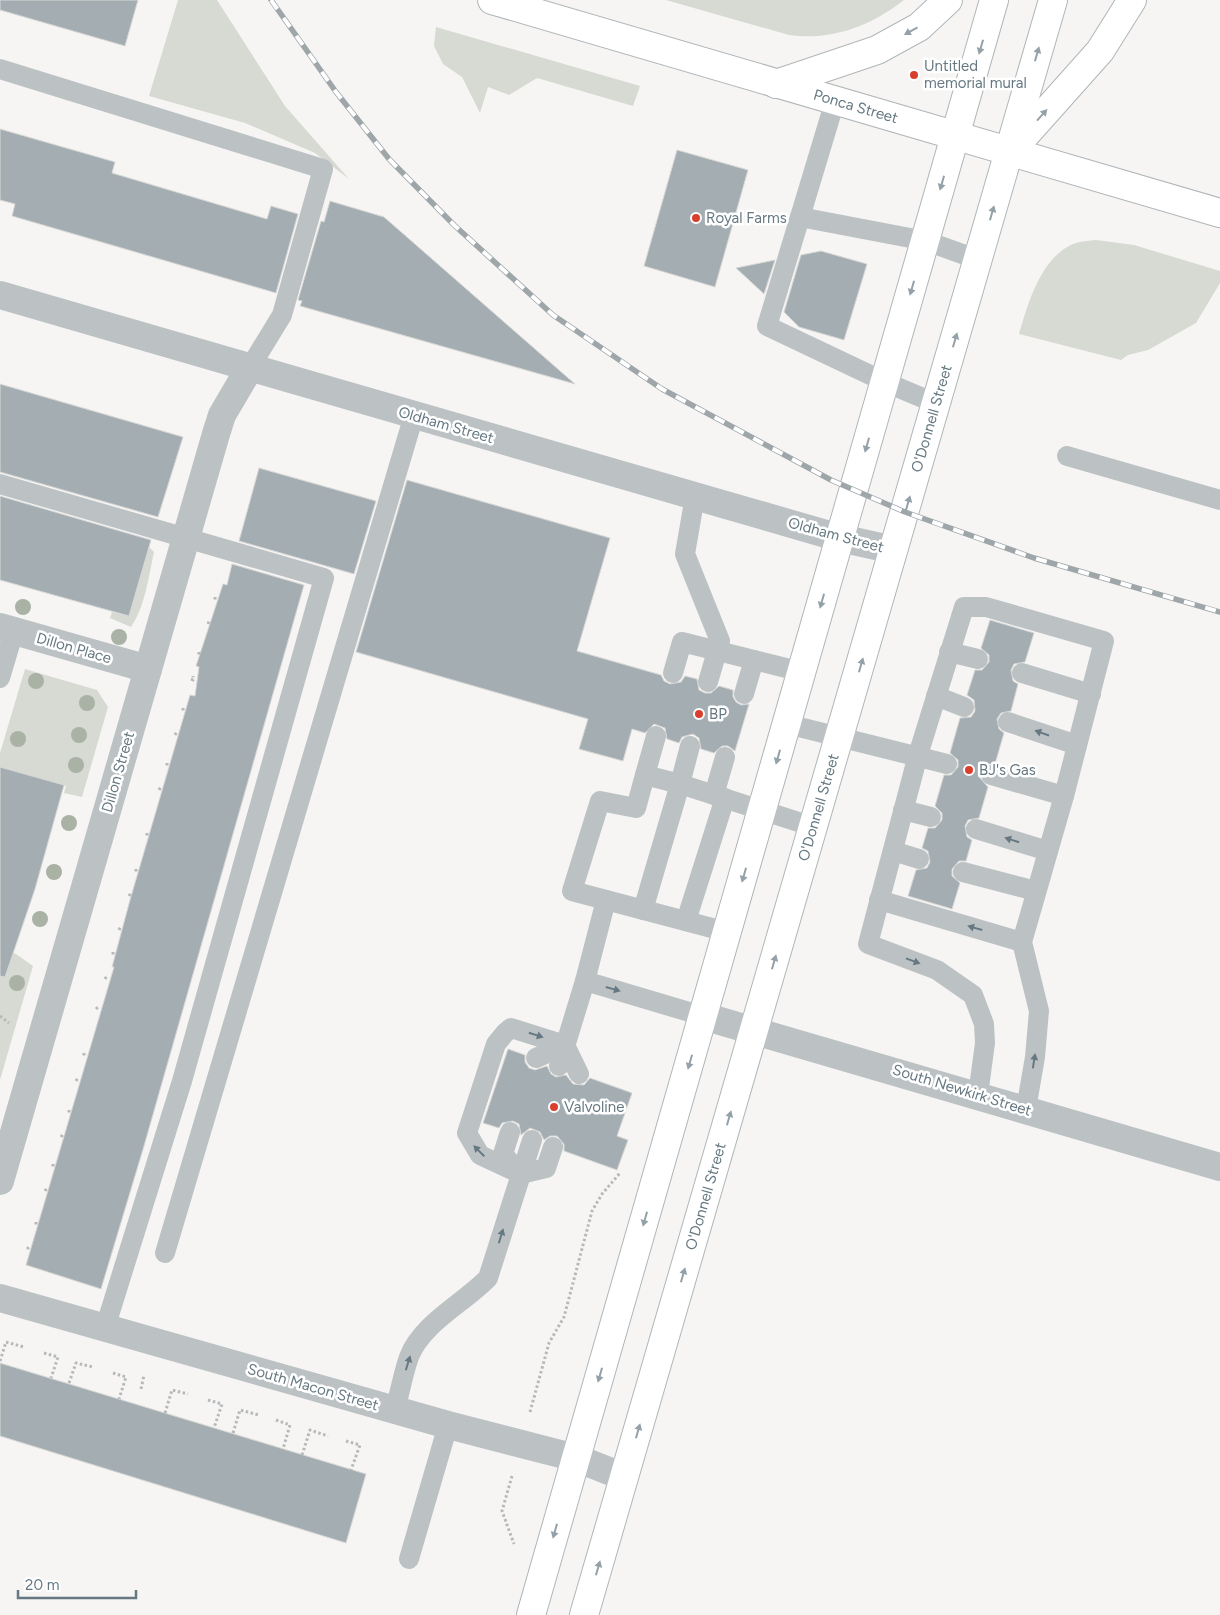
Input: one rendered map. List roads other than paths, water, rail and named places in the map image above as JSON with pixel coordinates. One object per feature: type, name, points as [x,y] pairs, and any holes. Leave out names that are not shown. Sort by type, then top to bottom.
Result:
[{"type":"main road","name":"Ponca Street","points":[[492,0],[1220,212]]},
{"type":"main road","points":[[776,84],[876,50],[919,26],[948,0]]},
{"type":"main road","points":[[531,1615],[994,0]]},
{"type":"main road","name":"O'Donnell Street","points":[[584,1615],[1053,0]]},
{"type":"main road","points":[[1010,152],[1100,51],[1132,0]]},
{"type":"street","name":"Oldham Street","points":[[0,294],[249,369],[840,538],[894,550]]},
{"type":"street","name":"Dillon Street","points":[[0,1181],[148,669],[188,539],[222,415],[249,369]]},
{"type":"street","name":"Dillon Place","points":[[7,629],[148,669]]},
{"type":"street","name":"South Newkirk Street","points":[[703,1016],[755,1029],[1220,1167]]},
{"type":"street","name":"South Macon Street","points":[[0,1298],[448,1425],[576,1458],[624,1477]]},
{"type":"lane","points":[[0,69],[323,169],[282,315],[249,369]]},
{"type":"lane","points":[[835,101],[766,326],[885,382],[937,404]]},
{"type":"lane","points":[[800,218],[926,242],[979,260]]},
{"type":"lane","points":[[165,1253],[414,415]]},
{"type":"lane","points":[[1067,456],[1220,500]]},
{"type":"lane","points":[[0,484],[324,578],[182,1081],[105,1328]]},
{"type":"lane","points":[[695,496],[685,554],[720,641],[708,682]]},
{"type":"lane","points":[[978,1095],[986,1043],[984,1024],[973,995],[937,970],[868,944],[918,755],[964,607],[986,607],[1104,641],[1064,796],[1022,942],[1039,1011],[1035,1057],[1026,1109]]},
{"type":"lane","points":[[0,678],[7,629]]},
{"type":"lane","points":[[673,673],[682,642],[802,672]]},
{"type":"lane","points":[[949,652],[978,659]]},
{"type":"lane","points":[[744,694],[754,660]]},
{"type":"lane","points":[[1022,673],[1091,694]]},
{"type":"lane","points":[[936,696],[964,706]]},
{"type":"lane","points":[[1008,722],[1077,745]]},
{"type":"lane","points":[[787,724],[840,735],[947,764]]},
{"type":"lane","points":[[656,736],[636,808],[600,801],[572,891],[727,932]]},
{"type":"lane","points":[[643,910],[690,746]]},
{"type":"lane","points":[[686,921],[720,797],[725,757]]},
{"type":"lane","points":[[645,775],[680,784],[814,827]]},
{"type":"lane","points":[[991,775],[1064,796]]},
{"type":"lane","points":[[903,810],[931,817]]},
{"type":"lane","points":[[976,829],[1048,851]]},
{"type":"lane","points":[[893,851],[919,859]]},
{"type":"lane","points":[[963,872],[1036,891]]},
{"type":"lane","points":[[559,1066],[585,981],[606,900]]},
{"type":"lane","points":[[879,900],[1022,942]]},
{"type":"lane","points":[[585,981],[703,1016]]},
{"type":"lane","points":[[553,1147],[546,1168],[521,1174],[480,1155],[467,1133],[496,1044],[504,1032],[512,1028],[565,1045],[579,1074]]},
{"type":"lane","points":[[536,1058],[565,1045]]},
{"type":"lane","points":[[510,1132],[503,1154],[521,1174]]},
{"type":"lane","points":[[395,1410],[410,1356],[426,1331],[472,1295],[488,1278],[532,1140]]},
{"type":"lane","points":[[409,1558],[448,1425]]},
{"type":"railway","points":[[271,0],[336,92],[389,159],[454,225],[553,315],[662,389],[831,480],[905,512],[1034,558],[1220,612]]},
{"type":"place","name":"Untitled memorial mural","points":[[914,75]]},
{"type":"place","name":"Royal Farms","points":[[696,218]]},
{"type":"place","name":"BP","points":[[699,714]]},
{"type":"place","name":"BJ's Gas","points":[[969,770]]},
{"type":"place","name":"Valvoline","points":[[554,1107]]}]
